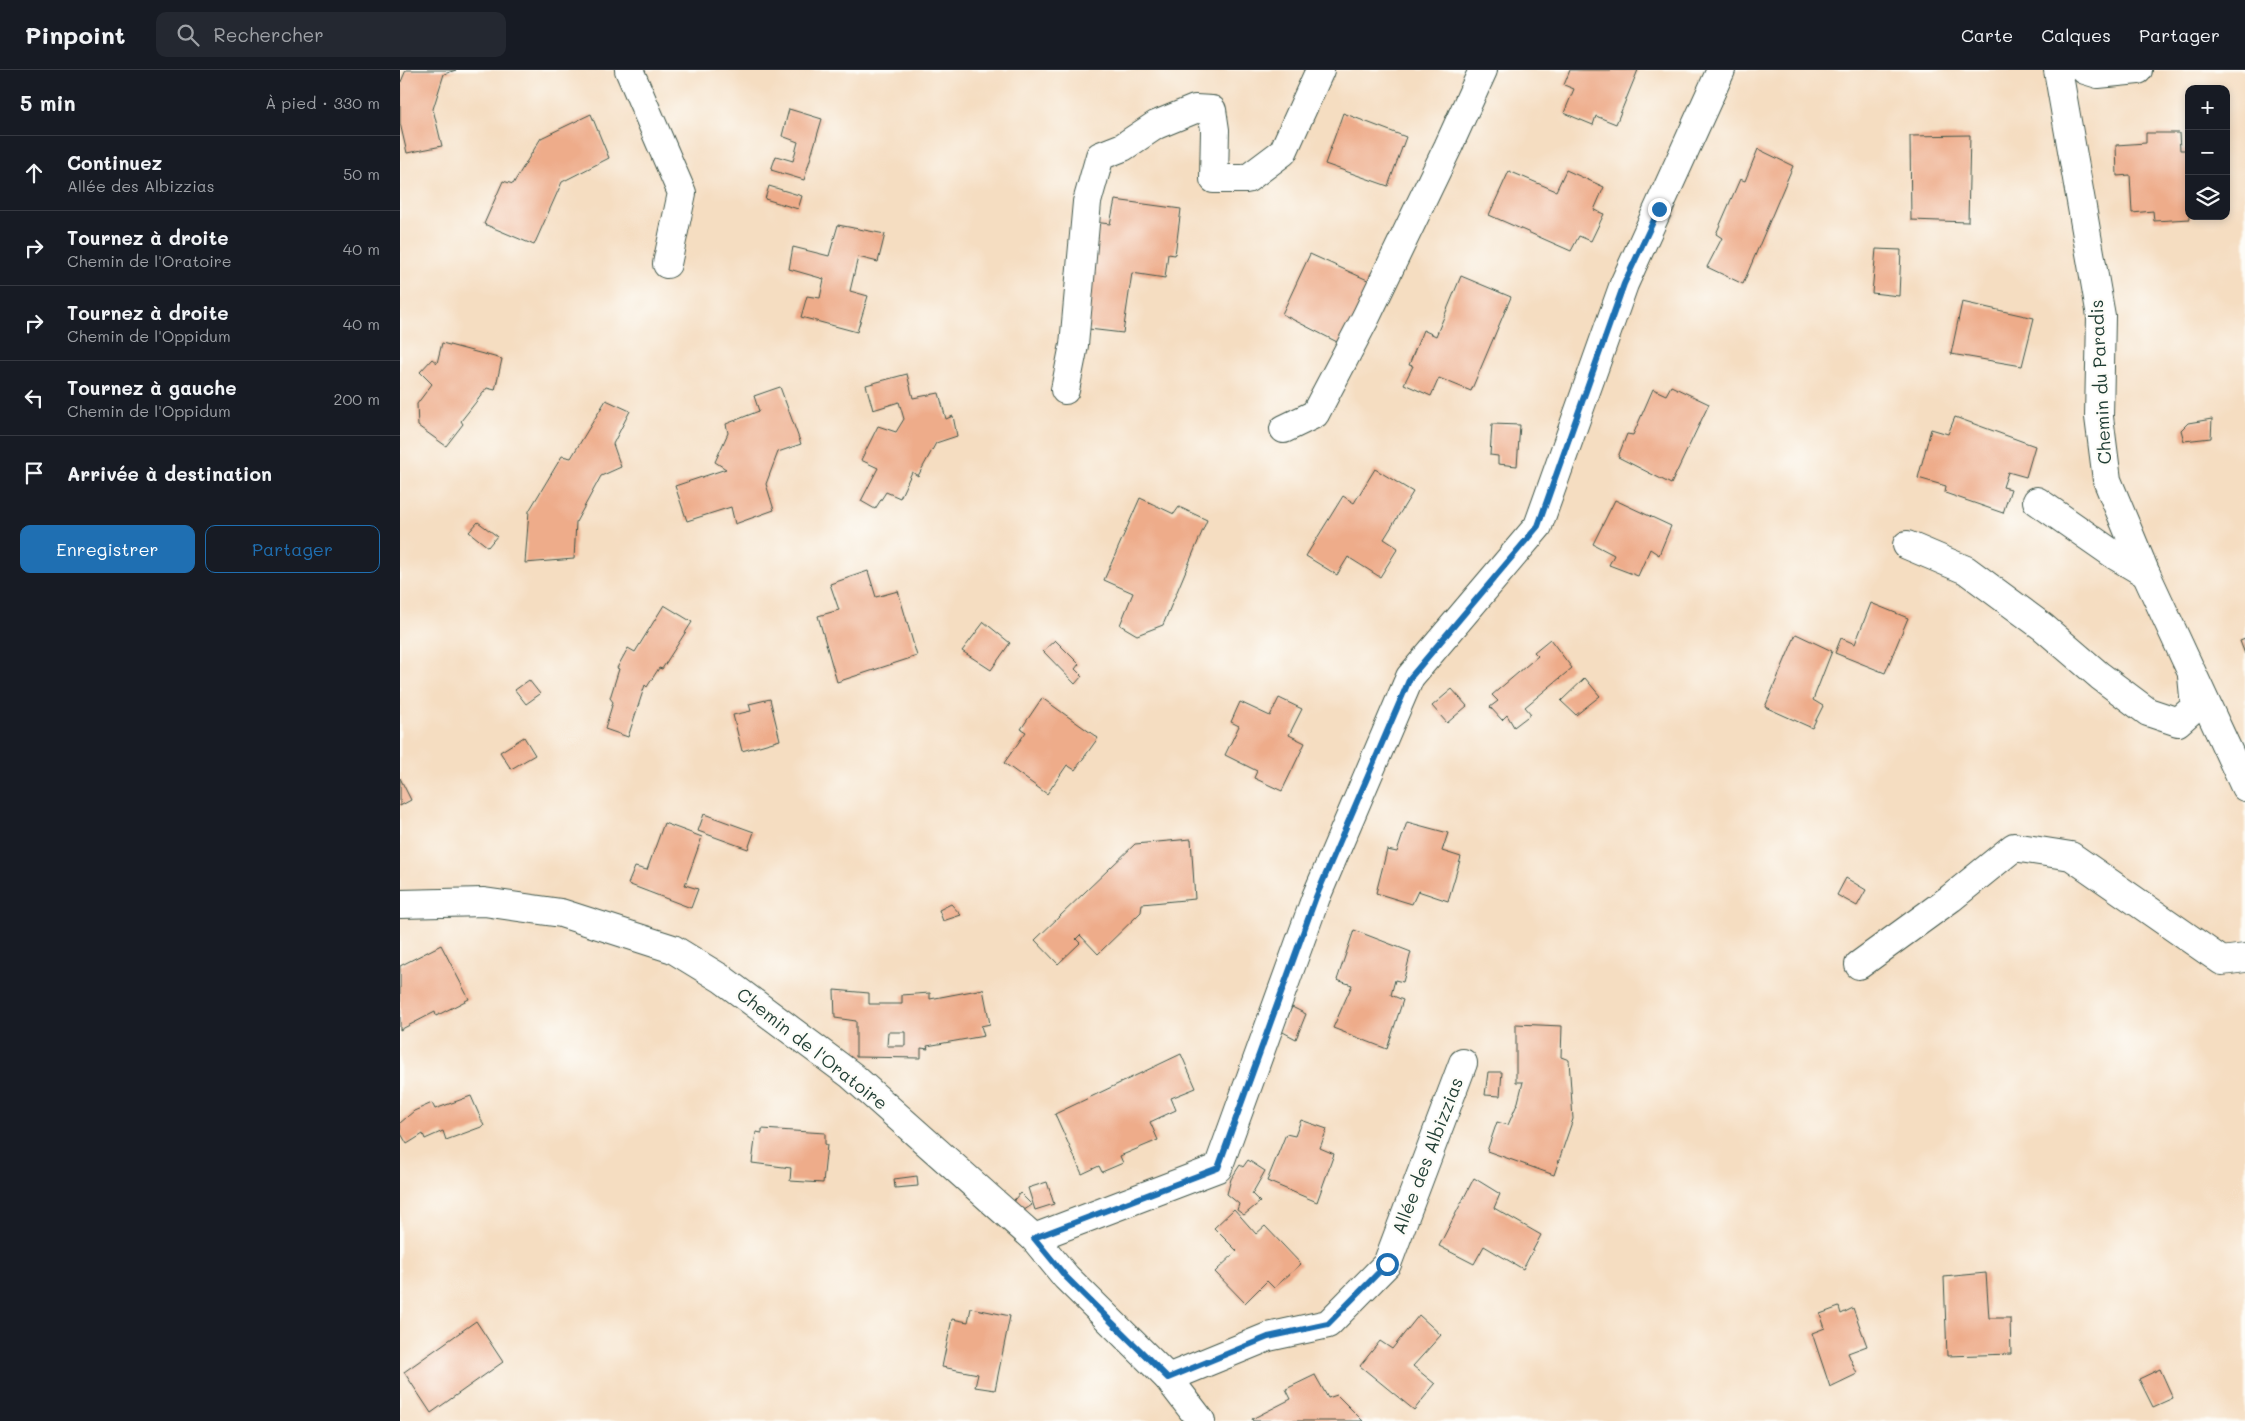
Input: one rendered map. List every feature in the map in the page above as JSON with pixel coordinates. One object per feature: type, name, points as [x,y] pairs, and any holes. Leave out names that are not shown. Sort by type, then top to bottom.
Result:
[{"type":"street","points":[[629,70],[682,193],[667,264]]},
{"type":"street","points":[[1065,390],[1074,346],[1088,202],[1100,156],[1123,147],[1156,125],[1195,109],[1212,110],[1215,130],[1214,179],[1247,179],[1283,152],[1320,70]]},
{"type":"street","points":[[1284,429],[1315,414],[1366,317],[1483,70]]},
{"type":"street","points":[[1034,1238],[1218,1168],[1316,897],[1410,678],[1538,526],[1624,284],[1721,70]]},
{"type":"street","name":"Chemin du Paradis","points":[[2058,70],[2101,316],[2099,417],[2106,480],[2146,574],[2245,787]]},
{"type":"street","points":[[2085,70],[2098,74],[2138,70]]},
{"type":"street","points":[[2037,500],[2116,556],[2146,574]]},
{"type":"street","points":[[1907,545],[1966,570],[2043,627],[2100,676],[2148,712],[2178,722],[2195,707],[2190,666]]},
{"type":"street","points":[[1859,965],[1951,898],[2014,847],[2071,856],[2222,961],[2245,958]]},
{"type":"street","name":"Chemin de l'Oratoire","points":[[400,904],[484,902],[562,913],[673,949],[722,979],[851,1075],[1034,1238],[1066,1277],[1168,1378],[1201,1421]]},
{"type":"street","name":"Allée des Albizzias","points":[[1168,1378],[1268,1337],[1328,1324],[1387,1264],[1463,1063]]},
{"type":"building","points":[[406,70],[456,70],[444,74],[433,109],[442,146],[407,153],[400,123],[400,84]]},
{"type":"building","points":[[1570,70],[1638,70],[1616,124],[1596,116],[1593,125],[1564,113],[1574,89],[1564,85]]},
{"type":"building","points":[[789,109],[822,119],[804,180],[771,170],[776,156],[793,161],[798,142],[782,136]]},
{"type":"building","points":[[1343,113],[1406,137],[1388,186],[1325,164]]},
{"type":"building","points":[[591,114],[609,158],[562,182],[534,245],[484,224],[503,181],[513,184],[541,138]]},
{"type":"building","points":[[2146,133],[2179,133],[2180,150],[2185,150],[2185,219],[2154,221],[2153,211],[2132,213],[2130,175],[2117,176],[2116,145],[2146,143]]},
{"type":"building","points":[[1970,135],[1968,222],[1911,220],[1910,136]]},
{"type":"building","points":[[1758,149],[1793,166],[1743,284],[1707,267],[1722,238],[1716,234],[1740,179],[1745,181]]},
{"type":"building","points":[[1566,170],[1604,187],[1594,210],[1604,214],[1591,241],[1579,236],[1571,251],[1489,215],[1509,171],[1556,191]]},
{"type":"building","points":[[769,186],[802,196],[798,209],[765,199]]},
{"type":"building","points":[[1115,200],[1181,209],[1175,255],[1168,254],[1165,278],[1132,273],[1123,333],[1080,328],[1094,222],[1110,224]]},
{"type":"building","points":[[838,225],[885,234],[878,262],[858,257],[850,291],[868,296],[857,332],[801,317],[807,296],[820,298],[824,279],[789,269],[793,247],[829,256]]},
{"type":"building","points":[[1876,249],[1901,250],[1899,296],[1872,293]]},
{"type":"building","points":[[1310,254],[1372,282],[1343,345],[1282,314]]},
{"type":"building","points":[[1461,276],[1511,297],[1471,391],[1439,378],[1431,396],[1404,384],[1413,366],[1409,365],[1423,330],[1436,336]]},
{"type":"building","points":[[1962,302],[2034,318],[2022,366],[1951,354]]},
{"type":"building","points":[[442,343],[502,359],[495,390],[487,388],[461,421],[463,424],[446,446],[418,426],[417,404],[432,384],[420,372],[432,359],[437,363]]},
{"type":"building","points":[[907,374],[913,398],[939,393],[946,419],[953,416],[957,436],[936,443],[918,476],[912,472],[900,498],[886,492],[875,509],[861,501],[878,468],[861,460],[878,426],[896,432],[904,419],[899,402],[873,410],[866,385]]},
{"type":"building","points":[[1671,386],[1709,404],[1671,484],[1618,457],[1627,434],[1633,435],[1653,389],[1666,395]]},
{"type":"building","points":[[780,387],[801,444],[778,452],[766,484],[774,510],[735,524],[731,507],[687,521],[675,486],[726,469],[715,462],[728,433],[726,424],[759,411],[754,396]]},
{"type":"building","points":[[606,400],[630,411],[613,444],[621,467],[601,476],[576,522],[574,559],[525,563],[529,511],[562,456],[571,458]]},
{"type":"building","points":[[1955,417],[2035,446],[2026,477],[2008,472],[2003,487],[2011,489],[2003,513],[1945,493],[1946,486],[1918,478],[1931,429],[1948,434]]},
{"type":"building","points":[[2212,419],[2211,438],[2184,441],[2181,430],[2188,423]]},
{"type":"building","points":[[1492,424],[1520,425],[1517,466],[1498,464],[1498,456],[1490,455]]},
{"type":"building","points":[[1375,469],[1413,492],[1384,539],[1398,548],[1380,577],[1348,557],[1337,575],[1306,556],[1343,496],[1354,503]]},
{"type":"building","points":[[1140,498],[1174,514],[1179,507],[1207,520],[1163,625],[1137,635],[1120,625],[1133,593],[1104,580]]},
{"type":"building","points":[[1615,500],[1671,526],[1659,555],[1650,549],[1638,576],[1609,565],[1614,555],[1593,544]]},
{"type":"building","points":[[478,522],[497,536],[488,547],[469,532]]},
{"type":"building","points":[[868,571],[876,597],[898,591],[917,656],[837,682],[818,616],[839,610],[830,584]]},
{"type":"building","points":[[1871,603],[1908,618],[1885,673],[1835,653],[1841,638],[1855,644]]},
{"type":"building","points":[[664,605],[692,622],[662,669],[659,668],[647,687],[645,685],[628,737],[605,729],[613,702],[610,698],[619,669],[617,668],[628,648],[635,652]]},
{"type":"building","points":[[984,622],[1010,643],[991,670],[962,651]]},
{"type":"building","points":[[1796,634],[1832,651],[1813,700],[1823,706],[1812,728],[1765,707]]},
{"type":"building","points":[[1550,639],[1572,668],[1525,707],[1531,714],[1514,727],[1507,715],[1502,720],[1490,707],[1498,701],[1492,695],[1538,656],[1534,652]]},
{"type":"building","points":[[2245,639],[2245,654],[2240,641]]},
{"type":"building","points":[[1055,640],[1079,664],[1075,669],[1082,676],[1075,684],[1043,651]]},
{"type":"building","points":[[1585,678],[1600,696],[1576,715],[1561,701]]},
{"type":"building","points":[[529,680],[540,694],[526,704],[515,690]]},
{"type":"building","points":[[1452,689],[1467,706],[1447,723],[1432,706]]},
{"type":"building","points":[[1042,698],[1098,738],[1075,770],[1067,765],[1047,794],[1004,763],[1026,732],[1021,729]]},
{"type":"building","points":[[1279,698],[1302,709],[1289,735],[1305,743],[1282,791],[1254,778],[1257,771],[1225,755],[1239,726],[1231,722],[1240,702],[1270,716]]},
{"type":"building","points":[[770,699],[780,740],[742,751],[733,715],[751,711],[749,704]]},
{"type":"building","points":[[524,737],[535,755],[511,769],[500,752]]},
{"type":"building","points":[[400,778],[411,800],[400,806]]},
{"type":"building","points":[[704,814],[754,832],[748,849],[698,831]]},
{"type":"building","points":[[1407,822],[1448,833],[1442,851],[1461,857],[1448,901],[1418,891],[1412,904],[1376,893],[1387,850],[1397,852]]},
{"type":"building","points":[[664,823],[702,837],[685,885],[698,889],[691,908],[628,884],[635,867],[647,870]]},
{"type":"building","points":[[1191,839],[1195,899],[1142,904],[1141,912],[1098,954],[1080,935],[1076,939],[1080,943],[1058,964],[1035,940],[1135,844]]},
{"type":"building","points":[[1846,878],[1866,890],[1857,906],[1837,895]]},
{"type":"building","points":[[951,904],[961,915],[943,921],[939,910]]},
{"type":"building","points":[[1354,930],[1411,952],[1403,982],[1395,980],[1391,995],[1403,1000],[1387,1049],[1333,1028],[1352,985],[1337,980]]},
{"type":"building","points":[[441,945],[469,999],[436,1016],[435,1012],[400,1030],[400,966]]},
{"type":"building","points":[[983,989],[990,1024],[981,1026],[984,1036],[927,1046],[928,1049],[921,1048],[921,1058],[856,1057],[856,1021],[835,1018],[834,990],[869,993],[869,1004],[902,1004],[902,995],[930,993],[930,999]],"holes":[[[888,1032],[905,1032],[905,1046],[887,1046]]]},
{"type":"building","points":[[1292,1007],[1306,1014],[1296,1039],[1281,1031]]},
{"type":"building","points":[[1516,1024],[1562,1026],[1561,1057],[1569,1060],[1573,1119],[1554,1175],[1487,1151],[1497,1122],[1508,1125],[1518,1102],[1523,1082],[1516,1082]]},
{"type":"building","points":[[1181,1054],[1196,1088],[1171,1098],[1176,1110],[1150,1122],[1158,1140],[1120,1156],[1123,1163],[1102,1172],[1099,1166],[1082,1174],[1055,1114]]},
{"type":"building","points":[[1488,1072],[1502,1072],[1500,1096],[1485,1095]]},
{"type":"building","points":[[471,1096],[484,1126],[446,1140],[443,1131],[425,1139],[423,1134],[407,1144],[400,1132],[400,1123],[414,1111],[432,1103],[435,1109]]},
{"type":"building","points":[[1301,1120],[1327,1129],[1320,1148],[1334,1154],[1317,1202],[1267,1181],[1286,1134],[1295,1136]]},
{"type":"building","points":[[762,1129],[825,1133],[825,1144],[827,1145],[823,1183],[790,1181],[791,1168],[752,1163],[756,1132],[762,1133]]},
{"type":"building","points":[[1248,1160],[1265,1171],[1252,1194],[1260,1202],[1244,1215],[1237,1210],[1239,1204],[1227,1194],[1231,1179],[1240,1165],[1243,1167]]},
{"type":"building","points":[[917,1176],[918,1186],[895,1188],[894,1179]]},
{"type":"building","points":[[1474,1178],[1500,1194],[1494,1208],[1541,1235],[1523,1269],[1484,1246],[1474,1264],[1439,1246]]},
{"type":"building","points":[[1047,1182],[1054,1204],[1035,1210],[1028,1188]]},
{"type":"building","points":[[1020,1193],[1032,1205],[1018,1214],[1009,1206]]},
{"type":"building","points":[[1234,1209],[1256,1234],[1265,1226],[1301,1264],[1274,1288],[1267,1281],[1245,1303],[1215,1272],[1237,1251],[1214,1228]]},
{"type":"building","points":[[1986,1273],[1989,1318],[2010,1318],[2011,1354],[1947,1356],[1944,1277]]},
{"type":"building","points":[[1839,1307],[1841,1314],[1853,1308],[1867,1346],[1848,1353],[1857,1374],[1830,1387],[1812,1333],[1825,1328],[1820,1314]]},
{"type":"building","points":[[971,1308],[1010,1316],[995,1390],[975,1387],[978,1374],[942,1367],[952,1319],[968,1322]]},
{"type":"building","points":[[1419,1315],[1441,1335],[1413,1366],[1435,1384],[1414,1410],[1360,1366],[1380,1341],[1392,1349]]},
{"type":"building","points":[[476,1321],[503,1362],[431,1413],[404,1372]]},
{"type":"building","points":[[2160,1369],[2173,1398],[2153,1407],[2139,1379]]},
{"type":"building","points":[[1315,1375],[1328,1398],[1337,1395],[1363,1421],[1253,1421],[1252,1419],[1291,1399],[1286,1389]]},
{"type":"route","points":[[1387,1264],[1328,1324],[1268,1337],[1168,1378],[1066,1277],[1034,1238],[1218,1168],[1316,897],[1410,678],[1538,526],[1624,284],[1659,209]]}]
